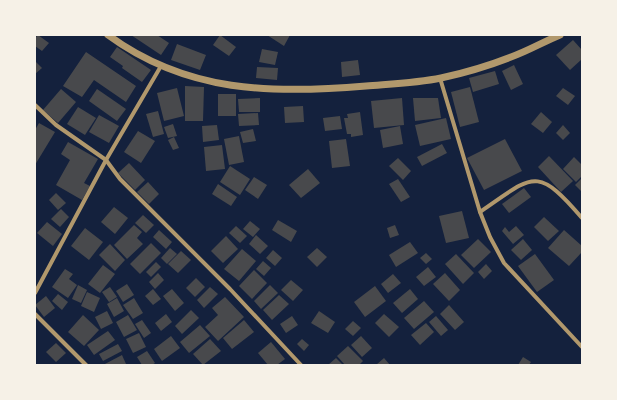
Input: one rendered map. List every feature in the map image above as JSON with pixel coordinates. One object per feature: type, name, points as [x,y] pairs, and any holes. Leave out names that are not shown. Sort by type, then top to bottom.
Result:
[{"type":"street","points":[[108,35],[132,51],[161,66],[205,81],[246,88],[291,90],[330,89],[440,78],[509,58],[560,35]]},
{"type":"street","points":[[35,293],[106,160],[161,66]]},
{"type":"street","points":[[440,78],[480,212],[490,237],[504,263],[582,347]]},
{"type":"street","points":[[35,105],[56,125],[106,160],[120,179],[230,289],[302,365]]},
{"type":"street","points":[[480,212],[524,182],[534,180],[545,182],[566,199],[582,218]]},
{"type":"street","points":[[35,314],[86,365]]},
{"type":"building","points":[[38,35],[49,43],[42,51],[35,46],[35,38]]},
{"type":"building","points":[[131,35],[157,35],[169,43],[161,55]]},
{"type":"building","points":[[220,35],[236,47],[229,56],[213,45]]},
{"type":"building","points":[[267,35],[290,35],[284,46]]},
{"type":"building","points":[[573,40],[582,50],[582,59],[570,70],[556,55]]},
{"type":"building","points":[[177,44],[206,55],[200,70],[171,60]]},
{"type":"building","points":[[117,47],[151,70],[142,82],[122,68],[123,66],[110,57]]},
{"type":"building","points":[[262,49],[278,52],[275,65],[259,62]]},
{"type":"building","points":[[86,52],[136,86],[126,102],[94,80],[82,97],[63,86]]},
{"type":"building","points":[[358,60],[360,75],[342,77],[341,62]]},
{"type":"building","points":[[35,61],[42,68],[35,74]]},
{"type":"building","points":[[514,65],[523,84],[511,90],[502,71]]},
{"type":"building","points":[[257,67],[278,68],[277,80],[256,78]]},
{"type":"building","points":[[495,71],[499,84],[473,92],[469,78]]},
{"type":"building","points":[[185,86],[204,87],[203,121],[185,121]]},
{"type":"building","points":[[470,87],[479,122],[460,127],[451,92]]},
{"type":"building","points":[[177,88],[184,116],[164,121],[157,93]]},
{"type":"building","points":[[563,88],[575,96],[568,105],[556,96]]},
{"type":"building","points":[[61,89],[76,102],[58,123],[43,110]]},
{"type":"building","points":[[97,89],[126,109],[117,121],[89,101]]},
{"type":"building","points":[[218,94],[236,94],[236,116],[218,116]]},
{"type":"building","points":[[260,98],[260,112],[239,112],[238,99]]},
{"type":"building","points":[[402,98],[404,125],[374,128],[371,101]]},
{"type":"building","points":[[413,98],[438,98],[441,118],[415,121]]},
{"type":"building","points":[[303,106],[304,122],[285,123],[284,107]]},
{"type":"building","points":[[78,107],[96,118],[85,135],[67,124]]},
{"type":"building","points":[[158,111],[164,134],[153,137],[146,114]]},
{"type":"building","points":[[360,112],[363,135],[351,137],[351,134],[347,134],[344,118],[348,118],[347,114]]},
{"type":"building","points":[[541,112],[552,122],[543,133],[531,124]]},
{"type":"building","points":[[258,113],[259,125],[239,126],[238,114]]},
{"type":"building","points":[[99,115],[119,126],[109,143],[89,132]]},
{"type":"building","points":[[340,116],[342,129],[325,131],[323,118]]},
{"type":"building","points":[[446,118],[451,139],[420,146],[415,125]]},
{"type":"building","points":[[39,123],[55,132],[35,165],[35,130]]},
{"type":"building","points":[[173,124],[177,136],[168,138],[164,127]]},
{"type":"building","points":[[217,125],[219,140],[203,142],[202,126]]},
{"type":"building","points":[[563,125],[570,133],[563,140],[556,133]]},
{"type":"building","points":[[400,126],[403,144],[383,148],[380,130]]},
{"type":"building","points":[[253,129],[256,141],[243,143],[240,132]]},
{"type":"building","points":[[138,131],[155,141],[141,163],[124,152]]},
{"type":"building","points":[[239,136],[244,162],[229,165],[224,139]]},
{"type":"building","points":[[174,137],[179,148],[173,150],[168,140]]},
{"type":"building","points":[[346,139],[350,166],[332,168],[329,141]]},
{"type":"building","points":[[505,139],[522,171],[484,190],[467,158]]},
{"type":"building","points":[[68,142],[98,159],[84,183],[90,186],[82,200],[56,185],[70,160],[61,154]]},
{"type":"building","points":[[442,144],[447,153],[422,166],[417,157]]},
{"type":"building","points":[[222,145],[225,169],[206,171],[204,147]]},
{"type":"building","points":[[549,156],[573,181],[561,192],[538,167]]},
{"type":"building","points":[[574,157],[582,165],[582,176],[576,182],[563,169]]},
{"type":"building","points":[[398,158],[411,171],[403,180],[389,166]]},
{"type":"building","points":[[129,163],[145,180],[135,190],[118,173]]},
{"type":"building","points":[[230,166],[250,179],[240,195],[220,182]]},
{"type":"building","points":[[308,169],[320,183],[301,198],[289,185]]},
{"type":"building","points":[[254,177],[267,185],[258,199],[245,190]]},
{"type":"building","points":[[582,178],[582,192],[575,185]]},
{"type":"building","points":[[398,179],[410,197],[401,202],[389,184]]},
{"type":"building","points":[[148,182],[159,194],[149,204],[137,192]]},
{"type":"building","points":[[218,184],[237,197],[231,206],[212,194]]},
{"type":"building","points":[[524,188],[531,197],[509,213],[502,204]]},
{"type":"building","points":[[56,193],[66,203],[58,210],[49,200]]},
{"type":"building","points":[[114,207],[128,218],[115,234],[101,222]]},
{"type":"building","points":[[61,209],[69,217],[60,227],[51,219]]},
{"type":"building","points":[[462,211],[469,238],[446,243],[439,216]]},
{"type":"building","points":[[143,215],[154,225],[146,233],[135,223]]},
{"type":"building","points":[[544,217],[559,231],[548,241],[534,227]]},
{"type":"building","points":[[278,220],[297,231],[291,242],[272,230]]},
{"type":"building","points":[[250,221],[260,229],[253,237],[243,229]]},
{"type":"building","points":[[47,222],[62,234],[53,246],[37,233]]},
{"type":"building","points":[[134,225],[142,232],[137,238],[143,244],[127,259],[114,245]]},
{"type":"building","points":[[395,225],[399,235],[390,238],[387,228]]},
{"type":"building","points":[[236,226],[247,236],[240,243],[229,233]]},
{"type":"building","points":[[516,226],[524,235],[513,244],[502,231],[505,227],[509,232]]},
{"type":"building","points":[[85,228],[103,242],[89,260],[71,246]]},
{"type":"building","points":[[159,230],[172,242],[166,249],[153,237]]},
{"type":"building","points":[[564,230],[582,246],[582,252],[569,266],[548,248]]},
{"type":"building","points":[[256,235],[268,246],[260,254],[249,244]]},
{"type":"building","points":[[226,236],[238,249],[223,263],[211,251]]},
{"type":"building","points":[[478,239],[491,252],[474,268],[461,255]]},
{"type":"building","points":[[523,239],[532,250],[521,260],[511,250]]},
{"type":"building","points":[[410,242],[418,253],[396,267],[389,255]]},
{"type":"building","points":[[151,243],[161,253],[140,274],[130,264]]},
{"type":"building","points":[[110,244],[125,260],[115,271],[99,255]]},
{"type":"building","points":[[170,248],[177,254],[167,264],[161,258]]},
{"type":"building","points":[[317,248],[327,257],[317,267],[307,257]]},
{"type":"building","points":[[242,249],[256,261],[239,281],[224,269]]},
{"type":"building","points":[[273,250],[282,258],[275,266],[266,258]]},
{"type":"building","points":[[181,251],[191,260],[178,273],[168,264]]},
{"type":"building","points":[[426,253],[432,259],[426,264],[420,258]]},
{"type":"building","points":[[456,254],[474,273],[463,284],[445,264]]},
{"type":"building","points":[[535,254],[554,280],[537,292],[518,266]]},
{"type":"building","points":[[263,261],[271,268],[264,276],[256,269]]},
{"type":"building","points":[[156,262],[161,267],[151,277],[146,272]]},
{"type":"building","points":[[486,264],[492,271],[484,279],[478,272]]},
{"type":"building","points":[[103,265],[115,274],[100,293],[88,284]]},
{"type":"building","points":[[428,267],[436,277],[424,286],[416,277]]},
{"type":"building","points":[[65,269],[73,274],[69,279],[77,285],[68,298],[52,287]]},
{"type":"building","points":[[254,270],[267,283],[252,299],[239,286]]},
{"type":"building","points":[[158,273],[164,280],[155,289],[149,282]]},
{"type":"building","points":[[445,273],[460,290],[449,301],[433,284]]},
{"type":"building","points":[[393,274],[401,283],[388,293],[381,284]]},
{"type":"building","points":[[196,278],[205,287],[195,297],[186,288]]},
{"type":"building","points":[[291,280],[303,290],[293,301],[281,290]]},
{"type":"building","points":[[127,284],[134,295],[123,302],[116,291]]},
{"type":"building","points":[[78,285],[87,290],[81,303],[72,299]]},
{"type":"building","points":[[270,285],[278,293],[261,309],[254,301]]},
{"type":"building","points":[[375,286],[386,301],[365,317],[354,302]]},
{"type":"building","points":[[110,287],[117,297],[109,302],[102,292]]},
{"type":"building","points":[[210,287],[218,294],[204,308],[197,300]]},
{"type":"building","points":[[153,289],[161,299],[153,305],[145,296]]},
{"type":"building","points":[[172,289],[184,303],[175,311],[163,296]]},
{"type":"building","points":[[410,289],[418,299],[402,313],[393,303]]},
{"type":"building","points":[[87,292],[100,298],[94,312],[81,306]]},
{"type":"building","points":[[58,294],[68,302],[62,310],[52,301]]},
{"type":"building","points":[[279,295],[289,304],[272,320],[263,310]]},
{"type":"building","points":[[46,296],[55,308],[44,317],[35,305]]},
{"type":"building","points":[[225,297],[244,317],[218,341],[205,327],[218,315],[212,308]]},
{"type":"building","points":[[117,298],[124,311],[114,317],[107,304]]},
{"type":"building","points":[[134,298],[143,313],[133,319],[123,305]]},
{"type":"building","points":[[424,301],[434,312],[414,329],[404,318]]},
{"type":"building","points":[[449,305],[464,322],[455,330],[440,314]]},
{"type":"building","points":[[191,310],[199,318],[182,334],[175,326]]},
{"type":"building","points":[[107,311],[113,323],[101,329],[95,317]]},
{"type":"building","points":[[319,311],[335,322],[328,333],[311,323]]},
{"type":"building","points":[[166,314],[172,322],[161,331],[155,323]]},
{"type":"building","points":[[384,314],[399,327],[389,337],[375,323]]},
{"type":"building","points":[[83,315],[99,330],[84,346],[68,332]]},
{"type":"building","points":[[128,315],[137,330],[124,337],[116,322]]},
{"type":"building","points":[[292,316],[298,325],[286,333],[280,324]]},
{"type":"building","points":[[436,316],[448,330],[441,336],[429,322]]},
{"type":"building","points":[[142,320],[151,333],[144,338],[135,324]]},
{"type":"building","points":[[244,320],[254,332],[232,349],[223,338]]},
{"type":"building","points":[[353,321],[361,328],[353,336],[345,329]]},
{"type":"building","points":[[426,323],[434,332],[420,345],[411,335]]},
{"type":"building","points":[[200,325],[210,336],[189,353],[180,342]]},
{"type":"building","points":[[108,331],[115,340],[94,355],[87,345]]},
{"type":"building","points":[[139,333],[146,347],[133,353],[126,339]]},
{"type":"building","points":[[171,336],[180,348],[162,361],[154,349]]},
{"type":"building","points":[[361,336],[372,348],[362,357],[351,345]]},
{"type":"building","points":[[210,339],[221,351],[203,365],[193,354]]},
{"type":"building","points":[[302,339],[309,345],[304,351],[297,344]]},
{"type":"building","points":[[271,342],[285,359],[277,365],[268,365],[258,353]]},
{"type":"building","points":[[56,343],[66,353],[56,362],[46,352]]},
{"type":"building","points":[[118,344],[122,351],[103,361],[99,354]]},
{"type":"building","points":[[348,346],[363,361],[359,365],[345,365],[337,356]]},
{"type":"building","points":[[147,351],[155,363],[152,365],[142,365],[137,357]]},
{"type":"building","points":[[122,355],[126,364],[103,365]]},
{"type":"building","points":[[523,357],[531,362],[529,365],[518,365]]},
{"type":"building","points":[[336,358],[343,365],[328,365]]},
{"type":"building","points":[[384,358],[390,365],[376,365]]}]
